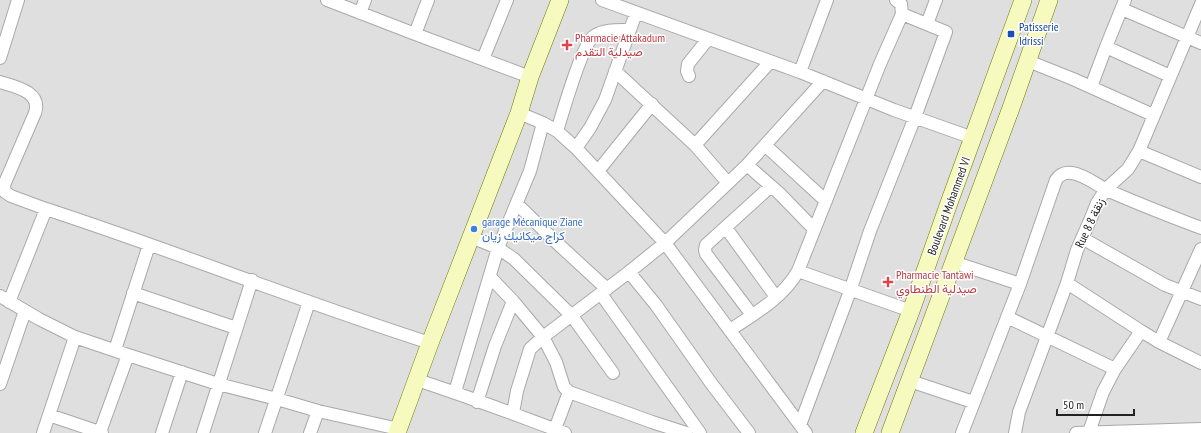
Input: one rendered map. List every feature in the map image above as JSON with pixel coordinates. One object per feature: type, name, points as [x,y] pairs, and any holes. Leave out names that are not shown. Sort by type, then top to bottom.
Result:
[{"type":"main road","points":[[398,431],[430,343],[519,114],[530,77],[560,0]]},
{"type":"main road","name":"Boulevard Mohammed VI","points":[[864,433],[911,311],[1023,0]]},
{"type":"main road","name":"Boulevard Mohammed VI","points":[[890,433],[1028,61],[1049,0]]},
{"type":"street","points":[[0,58],[18,0]]},
{"type":"street","points":[[327,0],[530,77]]},
{"type":"street","points":[[360,13],[365,0]]},
{"type":"street","points":[[415,34],[428,0]]},
{"type":"street","points":[[483,60],[507,0]]},
{"type":"street","points":[[602,0],[800,72],[867,99],[973,138]]},
{"type":"street","points":[[800,72],[828,0]]},
{"type":"street","points":[[730,330],[776,297],[791,282],[798,272],[814,229],[902,14],[901,4],[896,0]]},
{"type":"street","points":[[927,24],[936,0]]},
{"type":"street","points":[[1091,87],[1123,4],[1186,37],[1201,43]]},
{"type":"street","name":"Rue 8 8 زنقة","points":[[1015,433],[1019,412],[1067,283],[1082,238],[1106,189],[1128,169],[1139,151],[1201,4]]},
{"type":"street","points":[[576,148],[590,128],[605,100],[636,13]]},
{"type":"street","points":[[803,429],[870,232],[915,117],[946,32],[902,14]]},
{"type":"street","points":[[557,131],[565,102],[580,59],[592,36],[600,32],[611,30],[630,30]]},
{"type":"street","points":[[689,76],[687,71],[688,64],[708,39]]},
{"type":"street","points":[[1106,47],[1170,76]]},
{"type":"street","points":[[1028,61],[1153,115]]},
{"type":"street","points":[[695,144],[770,62]]},
{"type":"street","points":[[615,71],[695,144],[728,183]]},
{"type":"street","points":[[0,82],[28,93],[37,104],[35,113],[4,185],[5,192],[11,196],[252,280],[309,302],[430,343]]},
{"type":"street","points":[[513,413],[517,391],[530,349],[543,337],[665,243],[766,146],[823,82]]},
{"type":"street","points":[[598,170],[652,104]]},
{"type":"street","points":[[519,114],[543,123],[557,131],[598,170],[665,243],[803,429]]},
{"type":"street","points":[[455,392],[498,248],[530,170],[543,123]]},
{"type":"street","points":[[766,146],[826,201]]},
{"type":"street","points":[[1139,151],[1201,177]]},
{"type":"street","points":[[747,165],[771,186],[814,229]]},
{"type":"street","points":[[962,433],[1020,284],[1056,180],[1059,176],[1067,172],[1073,173],[1166,215],[1201,228]]},
{"type":"street","points":[[752,315],[705,252],[706,245],[771,186]]},
{"type":"street","points":[[517,204],[604,291],[700,433]]},
{"type":"street","points":[[46,209],[5,299],[76,337],[128,355],[218,384],[398,431]]},
{"type":"street","points":[[726,228],[776,297]]},
{"type":"street","points":[[471,237],[498,248],[514,259],[572,316],[613,373]]},
{"type":"street","points":[[1082,238],[1149,276],[1182,292],[1201,299]]},
{"type":"street","points":[[115,350],[150,245]]},
{"type":"street","points":[[1159,342],[1201,249]]},
{"type":"street","points":[[953,262],[1020,284]]},
{"type":"street","points":[[629,272],[656,305],[711,383],[749,433]]},
{"type":"street","points":[[798,272],[911,311]]},
{"type":"street","points":[[490,277],[513,301],[543,337],[556,362],[564,386],[569,392],[650,428],[686,433]]},
{"type":"street","points":[[203,433],[252,280]]},
{"type":"street","points":[[1067,283],[1159,342],[1201,363]]},
{"type":"street","points":[[133,293],[236,328]]},
{"type":"street","points":[[477,402],[495,346],[513,301]]},
{"type":"street","points":[[265,433],[309,302]]},
{"type":"street","points":[[0,384],[25,311]]},
{"type":"street","points":[[1007,317],[1115,369]]},
{"type":"street","points":[[1089,432],[1103,392],[1115,369],[1141,331]]},
{"type":"street","points":[[43,433],[76,337]]},
{"type":"street","points":[[49,415],[101,433],[128,355]]},
{"type":"street","points":[[162,433],[182,372]]},
{"type":"street","points":[[417,380],[455,392],[477,402],[513,413],[551,430],[569,392]]},
{"type":"street","points":[[910,381],[973,402]]},
{"type":"street","points":[[310,433],[318,411]]},
{"type":"street","points":[[1076,433],[1201,429]]},
{"type":"shaded area","points":[[0,0],[1201,0],[1201,433],[0,433]]},
{"type":"place","name":"Patisserie Idrissi","points":[[1011,34]]},
{"type":"place","name":"Pharmacie Attakadum صيدلية التقدم","points":[[567,45]]},
{"type":"place","name":"garage Mécanique Ziane كراج ميكانيك زيان","points":[[474,229]]},
{"type":"place","name":"Pharmacie Tantawi صيدلية الطنطاوي","points":[[888,282]]}]
